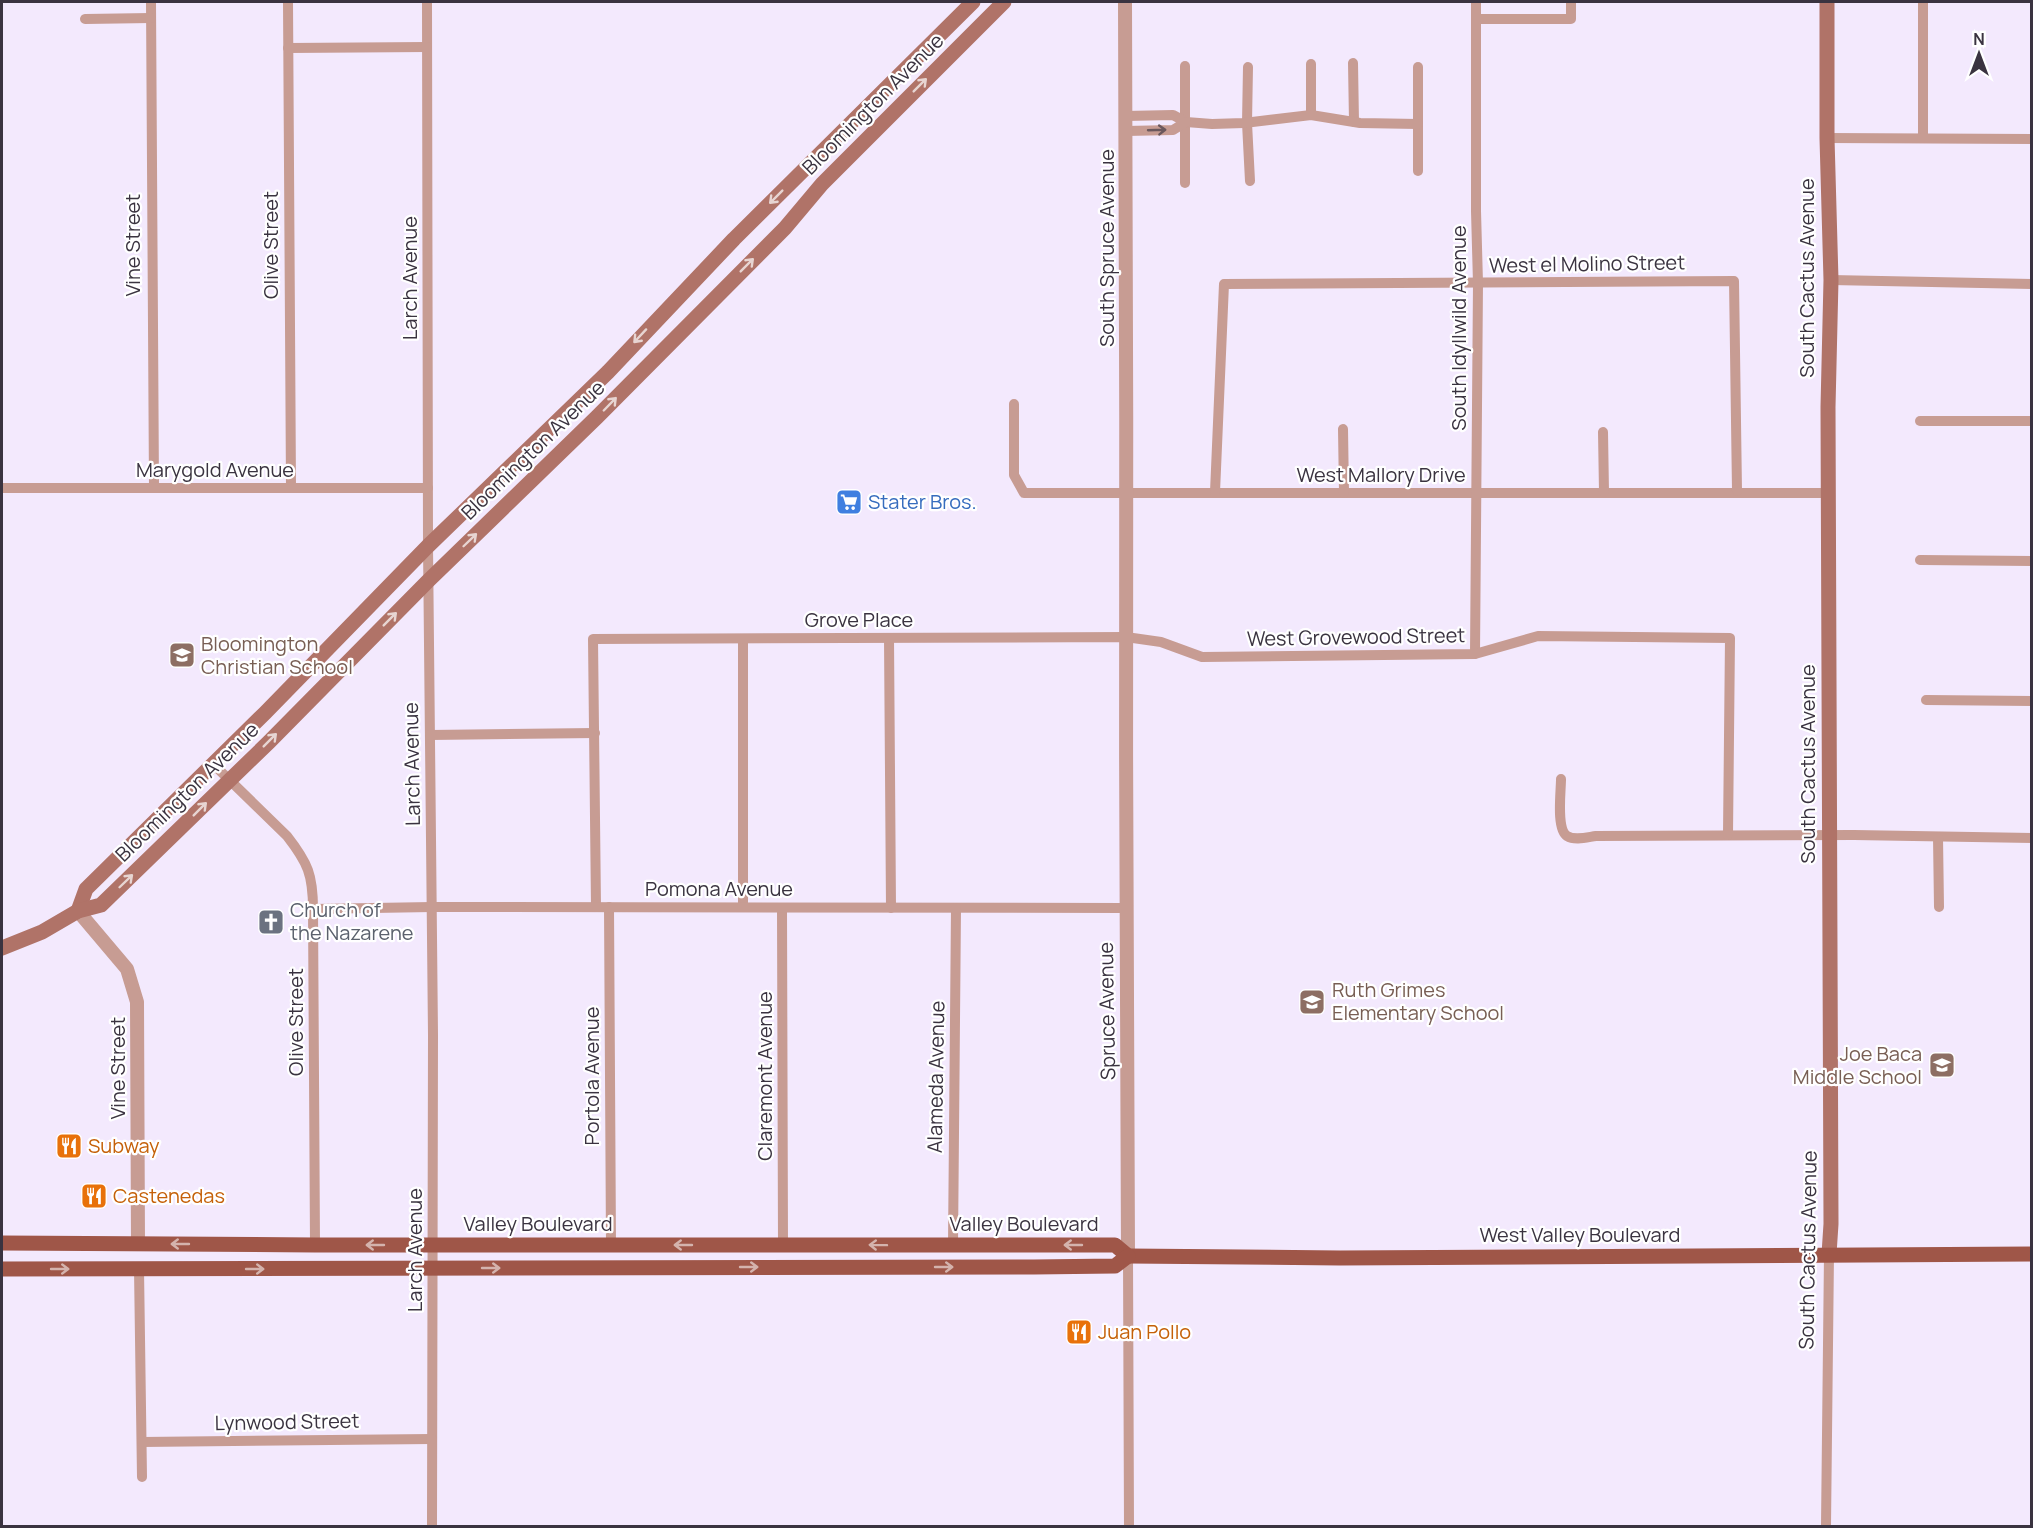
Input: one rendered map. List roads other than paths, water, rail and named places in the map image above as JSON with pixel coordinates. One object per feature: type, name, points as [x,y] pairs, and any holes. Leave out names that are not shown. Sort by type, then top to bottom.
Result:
[{"type":"main road","name":"Bloomington Avenue","points":[[78,911],[86,889],[428,546],[608,372],[666,309],[973,2]]},
{"type":"main road","name":"Bloomington Avenue","points":[[2,948],[42,932],[78,911],[101,905],[597,417],[785,228],[822,184],[1004,2]]},
{"type":"main road","name":"South Cactus Avenue","points":[[1827,2],[1827,138],[1831,280],[1828,407],[1831,1224],[1829,1254]]},
{"type":"main road","points":[[822,184],[837,155],[866,125],[868,118],[862,111]]},
{"type":"main road","points":[[666,309],[684,328]]},
{"type":"main road","name":"Valley Boulevard","points":[[2,1243],[1115,1245],[1128,1256]]},
{"type":"main road","name":"West Valley Boulevard","points":[[1128,1256],[1360,1258],[2031,1254]]},
{"type":"main road","points":[[2,1269],[328,1270],[1115,1266],[1128,1256]]},
{"type":"street","name":"Vine Street","points":[[151,2],[154,488]]},
{"type":"street","name":"Olive Street","points":[[288,2],[291,488]]},
{"type":"street","name":"Larch Avenue","points":[[427,2],[428,581],[432,907],[432,1527]]},
{"type":"street","name":"South Spruce Avenue","points":[[1125,2],[1126,495]]},
{"type":"street","name":"South Idyllwild Avenue","points":[[1475,654],[1478,493],[1476,2]]},
{"type":"street","points":[[1476,19],[1571,19],[1571,2]]},
{"type":"street","points":[[1923,2],[1923,138]]},
{"type":"street","points":[[85,19],[152,18]]},
{"type":"street","points":[[288,48],[427,47]]},
{"type":"street","points":[[1353,63],[1354,122]]},
{"type":"street","points":[[1311,64],[1311,115]]},
{"type":"street","points":[[1185,66],[1185,183]]},
{"type":"street","points":[[1248,67],[1247,123],[1250,181]]},
{"type":"street","points":[[1418,67],[1418,171]]},
{"type":"street","points":[[1126,116],[1173,115],[1186,122],[1247,123],[1311,115],[1354,122],[1418,124]]},
{"type":"street","points":[[1126,131],[1173,130],[1186,122]]},
{"type":"street","points":[[1827,138],[2031,139]]},
{"type":"street","points":[[1831,280],[2031,284]]},
{"type":"street","name":"West el Molino Street","points":[[1215,492],[1224,284],[1734,281],[1737,491]]},
{"type":"street","name":"West Mallory Drive","points":[[1014,404],[1014,475],[1024,493],[1126,495],[1215,492],[1737,491],[1829,493]]},
{"type":"street","points":[[1920,421],[2031,421]]},
{"type":"street","points":[[1343,429],[1344,493]]},
{"type":"street","points":[[1603,432],[1604,492]]},
{"type":"street","name":"Marygold Avenue","points":[[2,488],[428,488]]},
{"type":"street","name":"Spruce Avenue","points":[[1126,495],[1125,908],[1129,1527]]},
{"type":"street","points":[[1920,560],[2031,561]]},
{"type":"street","name":"West Grovewood Street","points":[[1126,637],[1161,642],[1202,657],[1475,654],[1538,636],[1730,638],[1728,835]]},
{"type":"street","name":"Grove Place","points":[[595,733],[593,639],[1126,637]]},
{"type":"street","points":[[889,638],[891,908]]},
{"type":"street","points":[[743,639],[744,908]]},
{"type":"street","points":[[1926,700],[2031,701]]},
{"type":"street","points":[[430,735],[595,733],[596,907]]},
{"type":"street","name":"Olive Street","points":[[213,764],[287,836],[298,849],[311,874],[315,1245]]},
{"type":"street","points":[[1562,779],[1560,826],[1567,836],[1575,839],[1596,836],[1728,835],[2031,838]]},
{"type":"street","points":[[1938,837],[1939,908]]},
{"type":"street","name":"Pomona Avenue","points":[[313,909],[432,907],[1125,908]]},
{"type":"street","name":"Portola Avenue","points":[[609,907],[611,1245]]},
{"type":"street","name":"Claremont Avenue","points":[[782,908],[783,1244]]},
{"type":"street","name":"Alameda Avenue","points":[[953,1245],[956,908]]},
{"type":"street","name":"Vine Street","points":[[78,911],[127,969],[137,1002],[138,1244]]},
{"type":"street","name":"South Cactus Avenue","points":[[1826,1527],[1829,1254]]},
{"type":"street","points":[[139,1269],[142,1477]]},
{"type":"street","name":"Lynwood Street","points":[[142,1442],[432,1439]]},
{"type":"place","name":"Stater Bros.","points":[[849,502]]},
{"type":"place","name":"Bloomington Christian School","points":[[182,655]]},
{"type":"place","name":"Church of the Nazarene","points":[[271,922]]},
{"type":"place","name":"Ruth Grimes Elementary School","points":[[1312,1002]]},
{"type":"place","name":"Joe Baca Middle School","points":[[1942,1065]]},
{"type":"place","name":"Subway","points":[[69,1146]]},
{"type":"place","name":"Castenedas","points":[[94,1196]]},
{"type":"place","name":"Juan Pollo","points":[[1079,1332]]}]
